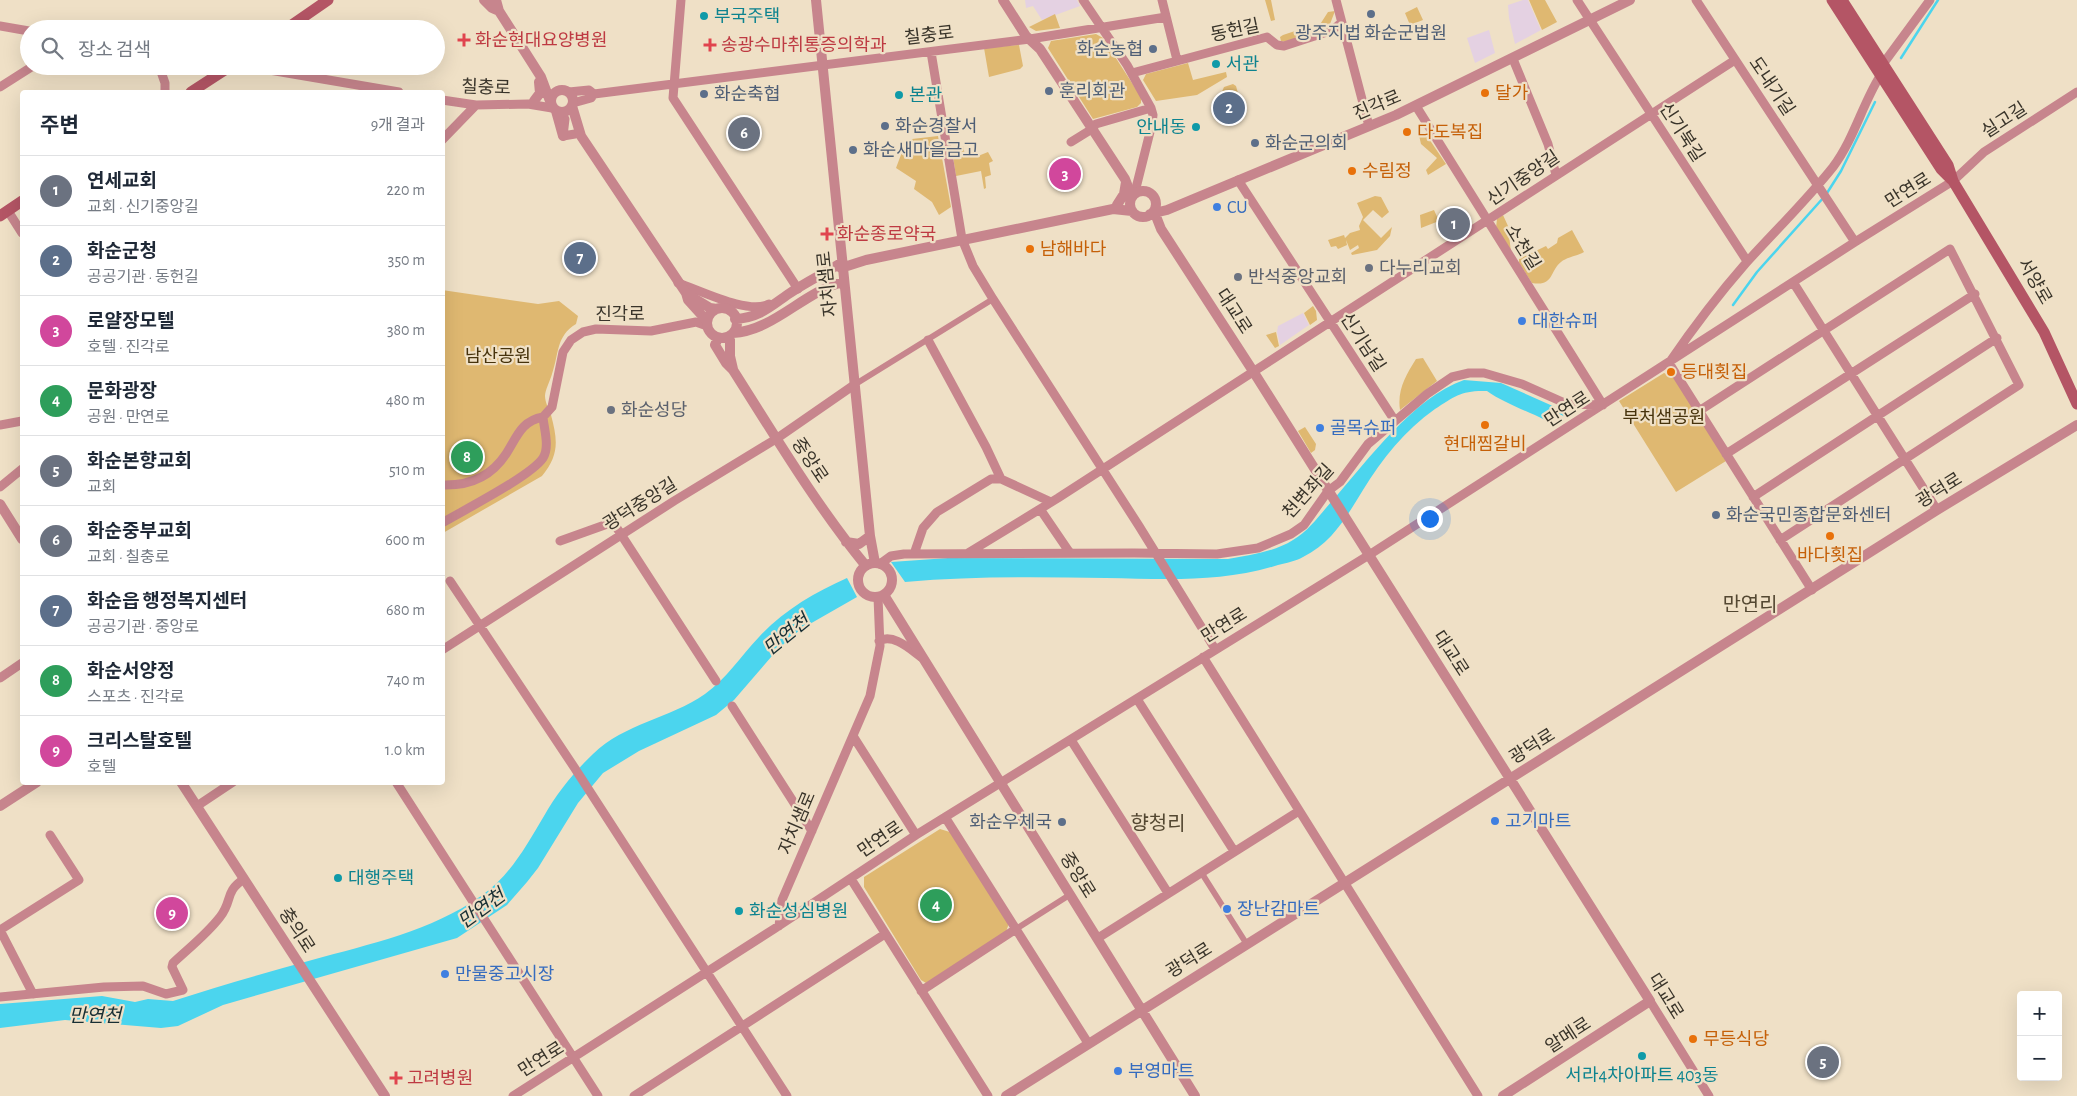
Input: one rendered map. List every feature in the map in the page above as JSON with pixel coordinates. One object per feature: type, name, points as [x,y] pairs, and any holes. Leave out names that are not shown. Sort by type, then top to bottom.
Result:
[{"type":"main road","points":[[296,20],[315,4],[328,0]]},
{"type":"main road","name":"서양로","points":[[1832,0],[1941,169],[1953,181],[2019,287],[2073,382],[2077,404]]},
{"type":"main road","name":"서양로","points":[[1842,0],[1948,165],[1953,181]]},
{"type":"main road","points":[[194,90],[217,75]]},
{"type":"main road","points":[[4,213],[20,202]]},
{"type":"street","points":[[484,0],[492,8],[499,11]]},
{"type":"street","points":[[496,0],[499,11],[557,103],[678,283],[686,293],[710,308],[729,311],[736,319],[736,325],[731,334]]},
{"type":"street","points":[[681,0],[673,98],[798,289]]},
{"type":"street","name":"자치샘로","points":[[816,0],[841,266],[874,564]]},
{"type":"street","points":[[1003,0],[1030,39],[1040,49],[1132,190]]},
{"type":"street","points":[[1083,0],[1132,73],[1153,115],[1132,190],[1130,205],[1132,211]]},
{"type":"street","points":[[1162,0],[1177,60]]},
{"type":"street","points":[[1336,0],[1370,126]]},
{"type":"street","points":[[1577,0],[1590,20]]},
{"type":"street","name":"진각로","points":[[1170,207],[1416,106],[1630,0]]},
{"type":"street","name":"도내기길","points":[[1696,0],[1855,242]]},
{"type":"street","points":[[1883,64],[1930,0]]},
{"type":"street","points":[[1030,39],[1166,17]]},
{"type":"street","name":"신기북길","points":[[1590,20],[1748,262]]},
{"type":"street","name":"동헌길","points":[[1132,73],[1267,38],[1284,46],[1333,30],[1341,23]]},
{"type":"street","points":[[0,26],[20,29]]},
{"type":"street","name":"칠충로","points":[[445,100],[476,105],[531,102],[557,103],[589,90],[594,94],[1030,39]]},
{"type":"street","points":[[931,52],[962,239],[973,266],[1215,649]]},
{"type":"street","points":[[1513,59],[1548,144],[1556,175]]},
{"type":"street","name":"신기중앙길","points":[[968,553],[1051,502],[1735,60]]},
{"type":"street","points":[[0,87],[20,74]]},
{"type":"street","points":[[162,75],[165,90]]},
{"type":"street","points":[[299,75],[387,90]]},
{"type":"street","points":[[1812,590],[1669,363],[1711,304],[1748,262],[1820,187],[1843,151],[1869,92],[1880,76]]},
{"type":"street","points":[[531,102],[540,93],[541,77]]},
{"type":"street","name":"실고길","points":[[1953,181],[1984,152],[2077,92]]},
{"type":"street","points":[[557,103],[567,111],[572,105],[591,98],[594,94]]},
{"type":"street","points":[[557,103],[573,98],[572,105],[578,135]]},
{"type":"street","points":[[557,103],[563,136],[578,135]]},
{"type":"street","points":[[445,137],[476,105]]},
{"type":"street","name":"소천길","points":[[1416,106],[1603,405]]},
{"type":"street","points":[[1071,142],[1092,129],[1096,124],[1151,108]]},
{"type":"street","name":"신기남길","points":[[1238,180],[1395,421]]},
{"type":"street","name":"만연로","points":[[513,1096],[708,972],[944,817],[1369,555],[1953,181]]},
{"type":"street","points":[[1115,207],[1124,194],[1132,190]]},
{"type":"street","points":[[1115,207],[1132,190]]},
{"type":"street","name":"대교로","points":[[1132,190],[1150,194],[1152,211],[1161,229],[1511,778],[1709,1096]]},
{"type":"street","points":[[678,283],[750,307],[763,307],[841,266],[1115,207],[1132,211],[1137,215],[1170,207]]},
{"type":"street","points":[[1161,229],[1170,207]]},
{"type":"street","points":[[4,213],[20,231]]},
{"type":"street","points":[[1699,411],[1950,248],[1998,338],[2019,385],[1780,540]]},
{"type":"street","points":[[686,293],[688,300],[707,324],[710,333],[718,338],[754,330],[828,286],[843,282]]},
{"type":"street","points":[[1793,282],[1938,510]]},
{"type":"street","points":[[1726,454],[1975,294]]},
{"type":"street","points":[[736,319],[762,313],[787,295]]},
{"type":"street","points":[[854,385],[993,299]]},
{"type":"street","points":[[707,324],[710,314],[717,309]]},
{"type":"street","name":"진각로","points":[[542,416],[552,407],[563,352],[571,340],[583,332],[596,329],[651,331],[696,322],[707,324]]},
{"type":"street","name":"중앙로","points":[[731,334],[730,356],[733,370]]},
{"type":"street","name":"중앙로","points":[[718,338],[715,345],[726,363],[733,370],[776,439],[846,542],[874,564]]},
{"type":"street","points":[[1753,497],[1998,338]]},
{"type":"street","points":[[928,340],[986,446],[1001,479]]},
{"type":"street","name":"천변좌길","points":[[874,564],[891,556],[914,554],[1218,554],[1268,545],[1304,525],[1340,482],[1368,444],[1439,384],[1452,377],[1469,373],[1484,374],[1505,378],[1567,404],[1603,405]]},
{"type":"street","name":"광덕중앙길","points":[[445,648],[621,535],[776,439],[854,385]]},
{"type":"street","points":[[445,485],[466,484],[480,477],[505,455],[521,428],[532,419],[542,416],[545,452],[538,463],[525,474],[445,521]]},
{"type":"street","points":[[0,425],[20,421]]},
{"type":"street","name":"광덕로","points":[[1006,1096],[1246,943],[2077,425]]},
{"type":"street","points":[[0,487],[20,471]]},
{"type":"street","points":[[914,554],[923,528],[937,512],[983,483],[1001,479],[1051,502]]},
{"type":"street","points":[[0,504],[20,536]]},
{"type":"street","points":[[1040,509],[1070,553]]},
{"type":"street","points":[[560,542],[613,522],[716,681]]},
{"type":"street","points":[[846,542],[859,544],[870,536]]},
{"type":"street","points":[[874,564],[889,571],[892,576],[891,587],[881,596],[869,596],[859,588],[859,575],[874,564]]},
{"type":"street","points":[[450,581],[580,776],[787,1096]]},
{"type":"street","name":"자치샘로","points":[[779,926],[782,900],[870,696],[880,641],[881,596]]},
{"type":"street","name":"중앙로","points":[[881,596],[925,659],[1195,1096]]},
{"type":"street","points":[[880,641],[886,638],[893,640],[925,659]]},
{"type":"street","points":[[1203,658],[1478,1096]]},
{"type":"street","points":[[0,678],[20,664]]},
{"type":"street","points":[[1137,699],[1234,851]]},
{"type":"street","points":[[732,706],[812,831]]},
{"type":"street","points":[[853,736],[916,835]]},
{"type":"street","points":[[1071,740],[1168,893]]},
{"type":"street","points":[[0,806],[32,785]]},
{"type":"street","name":"충의로","points":[[184,785],[385,1096]]},
{"type":"street","points":[[196,806],[228,785]]},
{"type":"street","points":[[398,785],[598,1096]]},
{"type":"street","points":[[1098,938],[1299,811]]},
{"type":"street","points":[[944,817],[1088,1043]]},
{"type":"street","points":[[33,994],[0,930],[79,880],[50,835]]},
{"type":"street","points":[[1201,872],[1246,943]]},
{"type":"street","points":[[0,997],[104,987],[142,986],[166,994],[183,990],[172,967],[173,963],[216,922],[224,911],[232,888],[244,879]]},
{"type":"street","points":[[851,879],[988,1096]]},
{"type":"street","points":[[921,991],[1071,894]]},
{"type":"street","points":[[634,1096],[885,934]]},
{"type":"street","name":"알메로","points":[[1503,1096],[1650,1001]]},
{"type":"shaded area","points":[[1025,0],[1077,0],[1080,6],[1042,20],[1033,6],[1026,8]]},
{"type":"shaded area","points":[[1528,0],[1541,30],[1515,44],[1508,5]]},
{"type":"shaded area","points":[[1489,30],[1495,53],[1475,63],[1467,38]]},
{"type":"shaded area","points":[[1303,313],[1309,325],[1280,345],[1277,332],[1278,326]]},
{"type":"green space","points":[[1265,0],[1271,0],[1275,20],[1271,21]]},
{"type":"green space","points":[[1529,0],[1545,0],[1557,22],[1542,30]]},
{"type":"green space","points":[[1417,7],[1423,20],[1410,25],[1405,13]]},
{"type":"green space","points":[[1335,11],[1330,24],[1323,29],[1319,26],[1328,12]]},
{"type":"green space","points":[[1055,14],[1060,28],[1036,31],[1029,27]]},
{"type":"green space","points":[[1307,27],[1310,32],[1308,35],[1286,42],[1281,41],[1280,37],[1283,35]]},
{"type":"green space","points":[[1096,34],[1103,38],[1141,97],[1141,103],[1137,107],[1093,119],[1048,48],[1051,41]]},
{"type":"green space","points":[[1019,45],[1023,66],[1020,69],[989,77],[984,48]]},
{"type":"green space","points":[[1188,63],[1193,80],[1226,72],[1227,77],[1197,95],[1156,101],[1143,80],[1146,74]]},
{"type":"green space","points":[[1233,84],[1236,86],[1242,108],[1235,115],[1225,111],[1218,101],[1224,87]]},
{"type":"green space","points":[[1418,131],[1425,133],[1446,164],[1428,175],[1426,170],[1437,158],[1421,144]]},
{"type":"green space","points":[[938,136],[951,207],[939,215],[932,202],[914,189],[916,181],[896,168],[902,152],[912,139]]},
{"type":"green space","points":[[963,146],[965,155],[978,156],[988,152],[993,161],[989,163],[991,175],[985,177],[986,188],[984,189],[981,171],[956,176],[952,150]]},
{"type":"green space","points":[[1375,196],[1381,197],[1389,212],[1382,218],[1373,210],[1363,220],[1381,238],[1392,227],[1390,236],[1377,250],[1352,255],[1351,253],[1359,248],[1358,245],[1350,250],[1346,240],[1347,245],[1338,249],[1336,246],[1331,247],[1328,240],[1344,235],[1345,238],[1350,233],[1360,230],[1359,226],[1363,217],[1357,203]]},
{"type":"green space","points":[[1434,210],[1439,221],[1421,228],[1420,215]]},
{"type":"green space","points":[[1503,215],[1508,226],[1511,252],[1496,228],[1497,219]]},
{"type":"green space","points":[[1572,230],[1584,252],[1566,259],[1557,265],[1551,277],[1544,283],[1532,283],[1519,263],[1519,259],[1546,246],[1548,249],[1557,243],[1558,238]]},
{"type":"green space","name":"남산공원","points":[[445,290],[538,304],[559,301],[578,316],[576,324],[561,340],[545,394],[556,440],[552,461],[542,476],[445,532]]},
{"type":"green space","points":[[1313,306],[1316,311],[1317,320],[1310,325],[1304,313]]},
{"type":"green space","points":[[1276,332],[1279,346],[1275,348],[1266,335]]},
{"type":"green space","points":[[1423,358],[1437,381],[1400,410],[1401,389],[1406,377],[1416,359]]},
{"type":"green space","name":"부처샘공원","points":[[1664,373],[1675,377],[1726,461],[1676,492],[1619,401]]},
{"type":"green space","points":[[1305,427],[1316,444],[1315,450],[1311,453],[1298,431]]},
{"type":"green space","points":[[940,829],[953,833],[1009,923],[1006,932],[926,983],[921,980],[864,887],[864,877]]},
{"type":"water","points":[[1464,380],[1501,383],[1555,407],[1550,419],[1545,420],[1507,403],[1487,391],[1465,393],[1448,401],[1424,417],[1395,446],[1370,478],[1345,519],[1331,537],[1313,551],[1294,561],[1235,575],[1193,579],[1006,577],[905,582],[891,562],[948,558],[1228,559],[1270,550],[1293,540],[1310,527],[1393,431],[1427,400],[1445,388]]},
{"type":"water","name":"만연천","points":[[847,578],[857,597],[801,629],[778,649],[734,700],[716,715],[639,751],[603,773],[578,803],[538,868],[507,905],[457,938],[223,1005],[178,1026],[161,1028],[65,1020],[0,1028],[0,1004],[102,996],[135,1002],[148,999],[173,1001],[400,935],[442,919],[481,896],[501,879],[524,849],[560,791],[593,754],[619,735],[677,710],[705,694],[720,681],[759,637],[779,618],[811,596]]},
{"type":"waterway","points":[[1901,58],[1938,0]]},
{"type":"waterway","points":[[1827,193],[1841,171],[1875,102]]},
{"type":"waterway","points":[[1733,305],[1757,272],[1824,197]]},
{"type":"waterway","points":[[1552,409],[1568,417]]},
{"type":"place","name":"광주지법 화순군법원","points":[[1371,14]]},
{"type":"place","name":"부국주택","points":[[704,16]]},
{"type":"place","name":"화순현대요양병원","points":[[464,40]]},
{"type":"place","name":"송광수마취통증의학과","points":[[710,45]]},
{"type":"place","name":"화순농협","points":[[1153,49]]},
{"type":"place","name":"서관","points":[[1216,64]]},
{"type":"place","name":"훈리회관","points":[[1049,91]]},
{"type":"place","name":"달가","points":[[1485,93]]},
{"type":"place","name":"화순축협","points":[[704,94]]},
{"type":"place","name":"본관","points":[[899,95]]},
{"type":"place","name":"화순군청","points":[[1229,108]]},
{"type":"place","name":"화순경찰서","points":[[885,126]]},
{"type":"place","name":"안내동","points":[[1196,127]]},
{"type":"place","name":"다도복집","points":[[1407,132]]},
{"type":"place","name":"화순중부교회","points":[[744,133]]},
{"type":"place","name":"화순군의회","points":[[1255,143]]},
{"type":"place","name":"화순새마을금고","points":[[853,150]]},
{"type":"place","name":"수림정","points":[[1352,171]]},
{"type":"place","name":"로얄장모텔","points":[[1065,174]]},
{"type":"place","name":"CU","points":[[1217,207]]},
{"type":"place","name":"연세교회","points":[[1454,224]]},
{"type":"place","name":"화순종로약국","points":[[827,234]]},
{"type":"place","name":"남해바다","points":[[1030,249]]},
{"type":"place","name":"화순읍 행정복지센터","points":[[580,258]]},
{"type":"place","name":"다누리교회","points":[[1369,268]]},
{"type":"place","name":"반석중앙교회","points":[[1238,277]]},
{"type":"place","name":"대한슈퍼","points":[[1522,321]]},
{"type":"place","name":"등대횟집","points":[[1671,372]]},
{"type":"place","name":"화순성당","points":[[611,410]]},
{"type":"place","name":"현대찜갈비","points":[[1485,425]]},
{"type":"place","name":"골목슈퍼","points":[[1320,428]]},
{"type":"place","name":"화순서양정","points":[[467,457]]},
{"type":"place","name":"화순국민종합문화센터","points":[[1716,515]]},
{"type":"place","name":"바다횟집","points":[[1830,536]]},
{"type":"place","name":"고기마트","points":[[1495,821]]},
{"type":"place","name":"화순우체국","points":[[1062,822]]},
{"type":"place","name":"대행주택","points":[[338,878]]},
{"type":"place","name":"문화광장","points":[[936,905]]},
{"type":"place","name":"장난감마트","points":[[1227,909]]},
{"type":"place","name":"화순성심병원","points":[[739,911]]},
{"type":"place","name":"크리스탈호텔","points":[[172,913]]},
{"type":"place","name":"만물중고시장","points":[[445,974]]},
{"type":"place","name":"무등식당","points":[[1693,1039]]},
{"type":"place","name":"서라4차아파트 403동","points":[[1642,1056]]},
{"type":"place","name":"화순본향교회","points":[[1823,1062]]},
{"type":"place","name":"부영마트","points":[[1118,1071]]},
{"type":"place","name":"고려병원","points":[[396,1078]]},
{"type":"district","name":"만연리","points":[[1750,604]]},
{"type":"district","name":"향청리","points":[[1158,823]]}]
